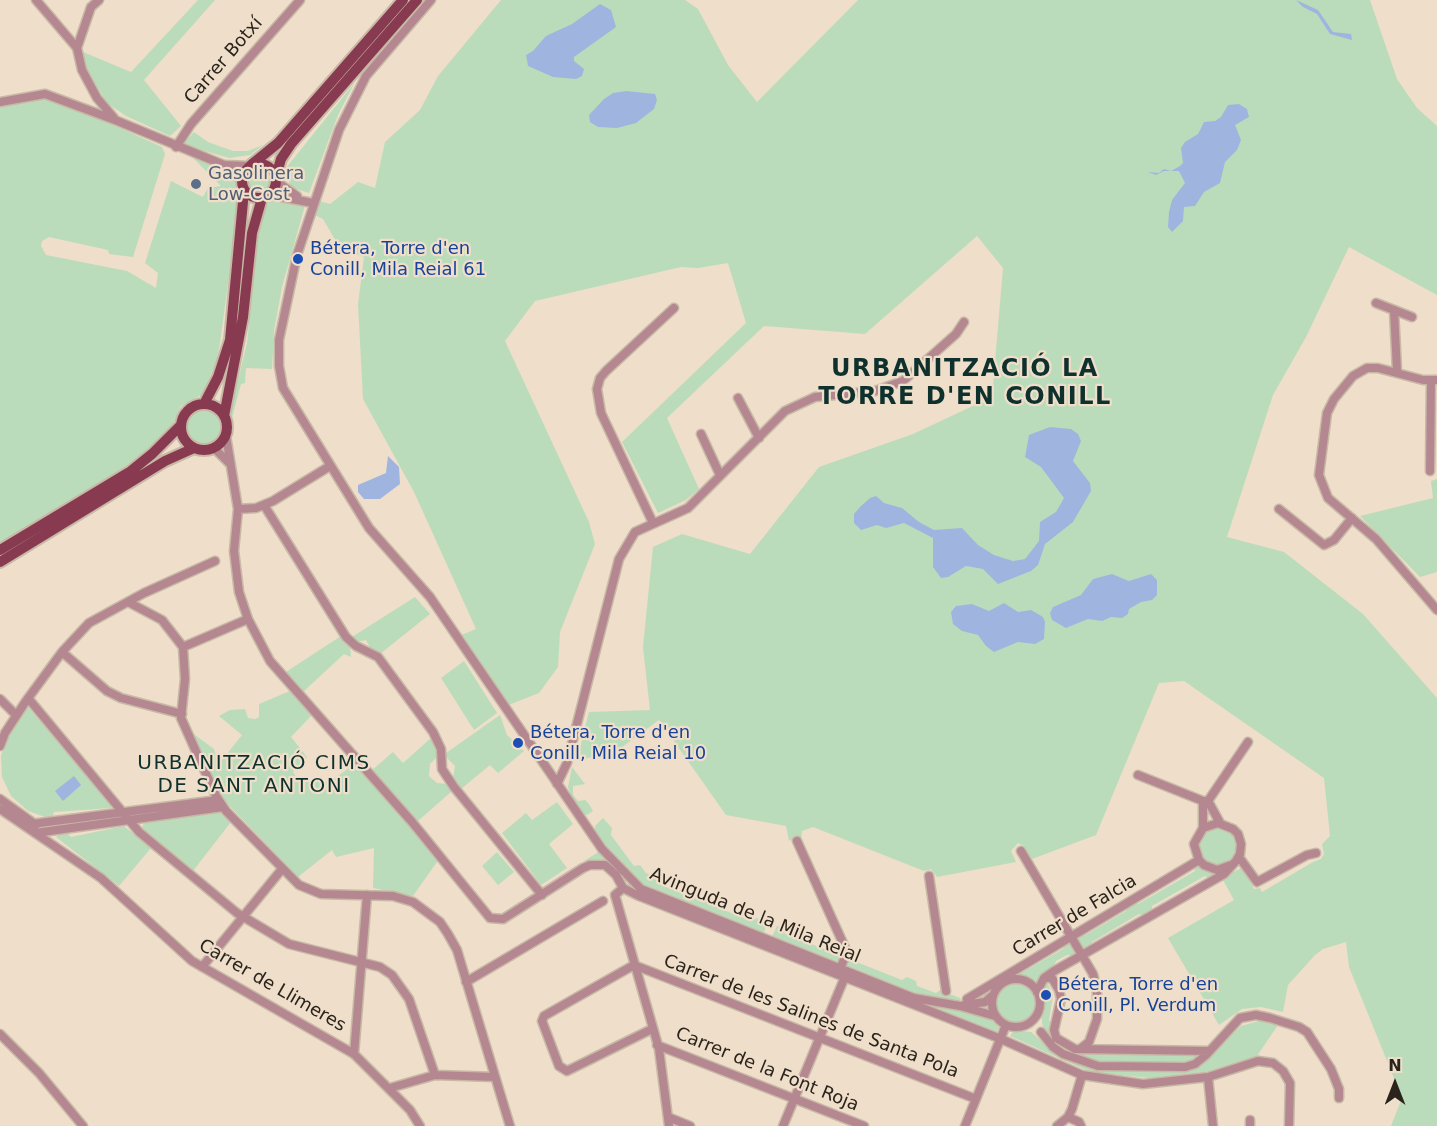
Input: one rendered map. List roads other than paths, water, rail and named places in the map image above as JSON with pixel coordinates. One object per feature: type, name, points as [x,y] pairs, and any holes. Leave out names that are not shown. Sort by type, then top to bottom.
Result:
[{"type":"main road","points":[[204,404],[218,377],[230,340],[243,185],[250,166],[260,160],[297,123],[403,0]]},
{"type":"main road","points":[[224,416],[243,317],[252,233],[266,196],[276,178],[281,159],[291,144],[417,0]]},
{"type":"main road","points":[[250,166],[263,164],[276,178]]},
{"type":"main road","points":[[243,185],[252,197],[266,196]]},
{"type":"main road","points":[[0,550],[130,471],[152,454],[181,425],[188,410],[204,404],[212,405],[224,416],[227,424],[226,436],[214,448],[204,450],[194,448],[184,438],[181,425]]},
{"type":"main road","points":[[0,562],[165,461],[194,448]]},
{"type":"street","points":[[36,0],[77,48]]},
{"type":"street","points":[[99,0],[91,7],[77,48],[81,70],[97,98],[115,120]]},
{"type":"street","name":"Carrer Botxí","points":[[176,147],[191,124],[300,0]]},
{"type":"street","name":"Avinguda de la Mila Reial","points":[[431,0],[366,76],[339,130],[297,255],[279,340],[279,366],[283,388],[369,528],[430,597],[602,849],[641,889],[914,998],[985,1002],[994,995]]},
{"type":"street","points":[[0,102],[45,94],[224,165],[250,166]]},
{"type":"street","points":[[224,165],[243,185]]},
{"type":"street","points":[[276,178],[302,199]]},
{"type":"street","points":[[266,196],[313,202]]},
{"type":"street","points":[[1376,303],[1412,317]]},
{"type":"street","points":[[653,523],[601,412],[597,389],[600,378],[606,371],[674,308]]},
{"type":"street","points":[[1394,310],[1397,371]]},
{"type":"street","points":[[557,784],[567,764],[619,559],[635,532],[688,508],[785,411],[806,400],[875,391],[903,381],[956,334],[963,322]]},
{"type":"street","points":[[1430,471],[1434,380],[1397,371],[1367,368],[1353,376],[1334,399],[1327,413],[1320,464],[1322,487],[1328,498],[1376,539],[1437,610]]},
{"type":"street","points":[[738,398],[759,438]]},
{"type":"street","points":[[701,434],[720,475]]},
{"type":"street","points":[[226,436],[238,509],[235,566],[239,592],[248,619],[270,661],[412,822],[490,918],[503,920],[590,864],[605,865],[611,869],[623,888],[844,979],[1001,1039],[1082,1076],[1143,1084],[1208,1077],[1258,1060],[1273,1063],[1283,1071],[1290,1083],[1289,1126]]},
{"type":"street","points":[[214,448],[230,464]]},
{"type":"street","points":[[238,509],[264,505],[330,466]]},
{"type":"street","points":[[264,505],[346,636],[356,646],[378,657],[433,732],[441,749],[442,769],[454,787],[542,895]]},
{"type":"street","points":[[1279,509],[1324,545],[1334,540],[1352,518]]},
{"type":"street","points":[[0,747],[16,715],[28,698],[62,652],[89,623],[130,603],[144,593],[215,561]]},
{"type":"street","points":[[130,603],[162,620],[183,647],[182,714],[184,726],[220,803],[282,869],[309,891],[321,894],[393,896],[412,902],[440,922],[457,950],[510,1126]]},
{"type":"street","points":[[183,647],[248,619]]},
{"type":"street","points":[[62,652],[107,691],[121,698],[182,714]]},
{"type":"street","points":[[28,698],[139,832],[243,917],[289,944],[380,967],[400,984],[409,999],[435,1075]]},
{"type":"street","points":[[0,699],[16,715]]},
{"type":"street","points":[[1138,775],[1205,801],[1220,823],[1238,834],[1241,844],[1239,857],[1232,866],[1217,870],[1204,865],[1199,860],[1194,844],[1203,828],[1205,801],[1248,742]]},
{"type":"street","name":"Carrer de Llimeres","points":[[0,800],[101,878],[202,967],[354,1053],[410,1110],[420,1126]]},
{"type":"street","points":[[39,831],[220,803]]},
{"type":"street","name":"Carrer de Llimeres","points":[[0,808],[24,825],[39,831]]},
{"type":"street","points":[[1203,828],[1220,823]]},
{"type":"street","points":[[797,841],[847,952],[840,969]]},
{"type":"street","points":[[1021,851],[1093,974],[1098,1004],[1092,1034],[1080,1049]]},
{"type":"street","points":[[1239,857],[1257,882],[1307,855],[1316,853]]},
{"type":"street","name":"Carrer de Falcia","points":[[963,1002],[1199,860]]},
{"type":"street","name":"Carrer de Falcia","points":[[1037,992],[1044,978],[1224,874],[1232,866]]},
{"type":"street","points":[[202,967],[282,869]]},
{"type":"street","points":[[929,876],[945,991]]},
{"type":"street","points":[[623,888],[615,895],[657,1045],[668,1122],[690,1126]]},
{"type":"street","points":[[354,1053],[367,895]]},
{"type":"street","points":[[466,982],[603,901]]},
{"type":"street","points":[[634,965],[544,1016],[543,1027],[559,1066],[567,1071],[652,1029]]},
{"type":"street","name":"Carrer de les Salines de Santa Pola","points":[[634,965],[976,1099]]},
{"type":"street","points":[[1044,978],[1052,978],[1061,999],[1054,1030],[1056,1038],[1080,1049],[1209,1051]]},
{"type":"street","points":[[783,1126],[844,979]]},
{"type":"street","points":[[1041,1032],[1027,1025],[1006,1025],[995,1016],[994,995],[1004,983],[1011,980],[1026,981],[1037,992],[1040,1004],[1037,1016],[1041,1032],[1053,1047],[1098,1066],[1185,1067],[1195,1064],[1240,1018],[1256,1015],[1299,1027],[1314,1041],[1331,1069],[1339,1089],[1339,1098]]},
{"type":"street","name":"Avinguda de la Mila Reial","points":[[963,1002],[995,1016]]},
{"type":"street","points":[[1027,1025],[1037,1016]]},
{"type":"street","points":[[965,1126],[1006,1025]]},
{"type":"street","points":[[0,1034],[39,1073],[83,1126]]},
{"type":"street","name":"Carrer de la Font Roja","points":[[657,1045],[864,1126]]},
{"type":"street","points":[[390,1088],[435,1075],[495,1077]]},
{"type":"street","points":[[1057,1126],[1068,1117],[1082,1076]]},
{"type":"street","points":[[1208,1077],[1213,1126]]},
{"type":"street","points":[[1068,1117],[1079,1122],[1081,1126]]},
{"type":"water","points":[[1296,0],[1318,10],[1333,32],[1351,34],[1352,40],[1330,34],[1317,14],[1303,7]]},
{"type":"water","points":[[600,4],[611,10],[616,27],[574,57],[574,61],[584,69],[582,76],[576,79],[553,77],[528,66],[526,55],[533,51],[546,36],[572,24]]},
{"type":"water","points":[[626,91],[655,94],[657,100],[654,109],[636,123],[617,128],[598,127],[590,122],[589,115],[604,99],[613,93]]},
{"type":"water","points":[[1239,104],[1247,109],[1249,117],[1235,125],[1241,140],[1237,150],[1225,162],[1220,183],[1204,192],[1195,206],[1184,207],[1183,221],[1172,232],[1168,227],[1172,200],[1185,183],[1179,171],[1171,171],[1183,163],[1181,148],[1185,142],[1198,134],[1204,122],[1215,121],[1221,117],[1228,105]]},
{"type":"water","points":[[1164,169],[1171,171],[1164,171],[1156,175],[1148,172],[1159,173]]},
{"type":"water","points":[[1050,427],[1071,429],[1078,434],[1081,441],[1073,461],[1090,483],[1091,491],[1073,522],[1045,544],[1038,565],[1031,571],[998,584],[983,569],[966,566],[948,577],[941,578],[933,567],[933,538],[904,523],[886,528],[877,525],[861,530],[854,523],[854,514],[870,498],[876,496],[884,503],[902,508],[919,522],[934,530],[962,528],[978,545],[994,555],[1013,561],[1025,559],[1039,541],[1040,522],[1056,512],[1064,498],[1041,467],[1025,457],[1029,435]]},
{"type":"water","points":[[388,456],[399,467],[400,484],[380,499],[364,499],[358,492],[358,485],[386,473]]},
{"type":"water","points":[[1112,574],[1129,581],[1151,574],[1157,580],[1157,595],[1152,600],[1141,602],[1129,609],[1128,614],[1122,618],[1111,617],[1102,621],[1088,619],[1066,628],[1052,620],[1050,613],[1053,607],[1081,595],[1093,579]]},
{"type":"water","points":[[1004,603],[1018,612],[1031,610],[1043,617],[1044,639],[1035,644],[1018,642],[994,652],[978,635],[962,631],[953,624],[951,612],[956,606],[972,604],[989,611]]},
{"type":"water","points":[[74,776],[81,785],[63,801],[55,791]]},
{"type":"place","name":"Gasolinera Low-Cost","points":[[196,184]]},
{"type":"place","name":"Bétera, Torre d'en Conill, Mila Reial 61","points":[[298,259]]},
{"type":"place","name":"Bétera, Torre d'en Conill, Mila Reial 10","points":[[518,743]]},
{"type":"place","name":"Bétera, Torre d'en Conill, Pl. Verdum","points":[[1046,995]]},
{"type":"district","name":"URBANITZACIÓ LA TORRE D'EN CONILL","points":[[965,384]]},
{"type":"district","name":"URBANITZACIÓ CIMS DE SANT ANTONI","points":[[254,776]]}]
